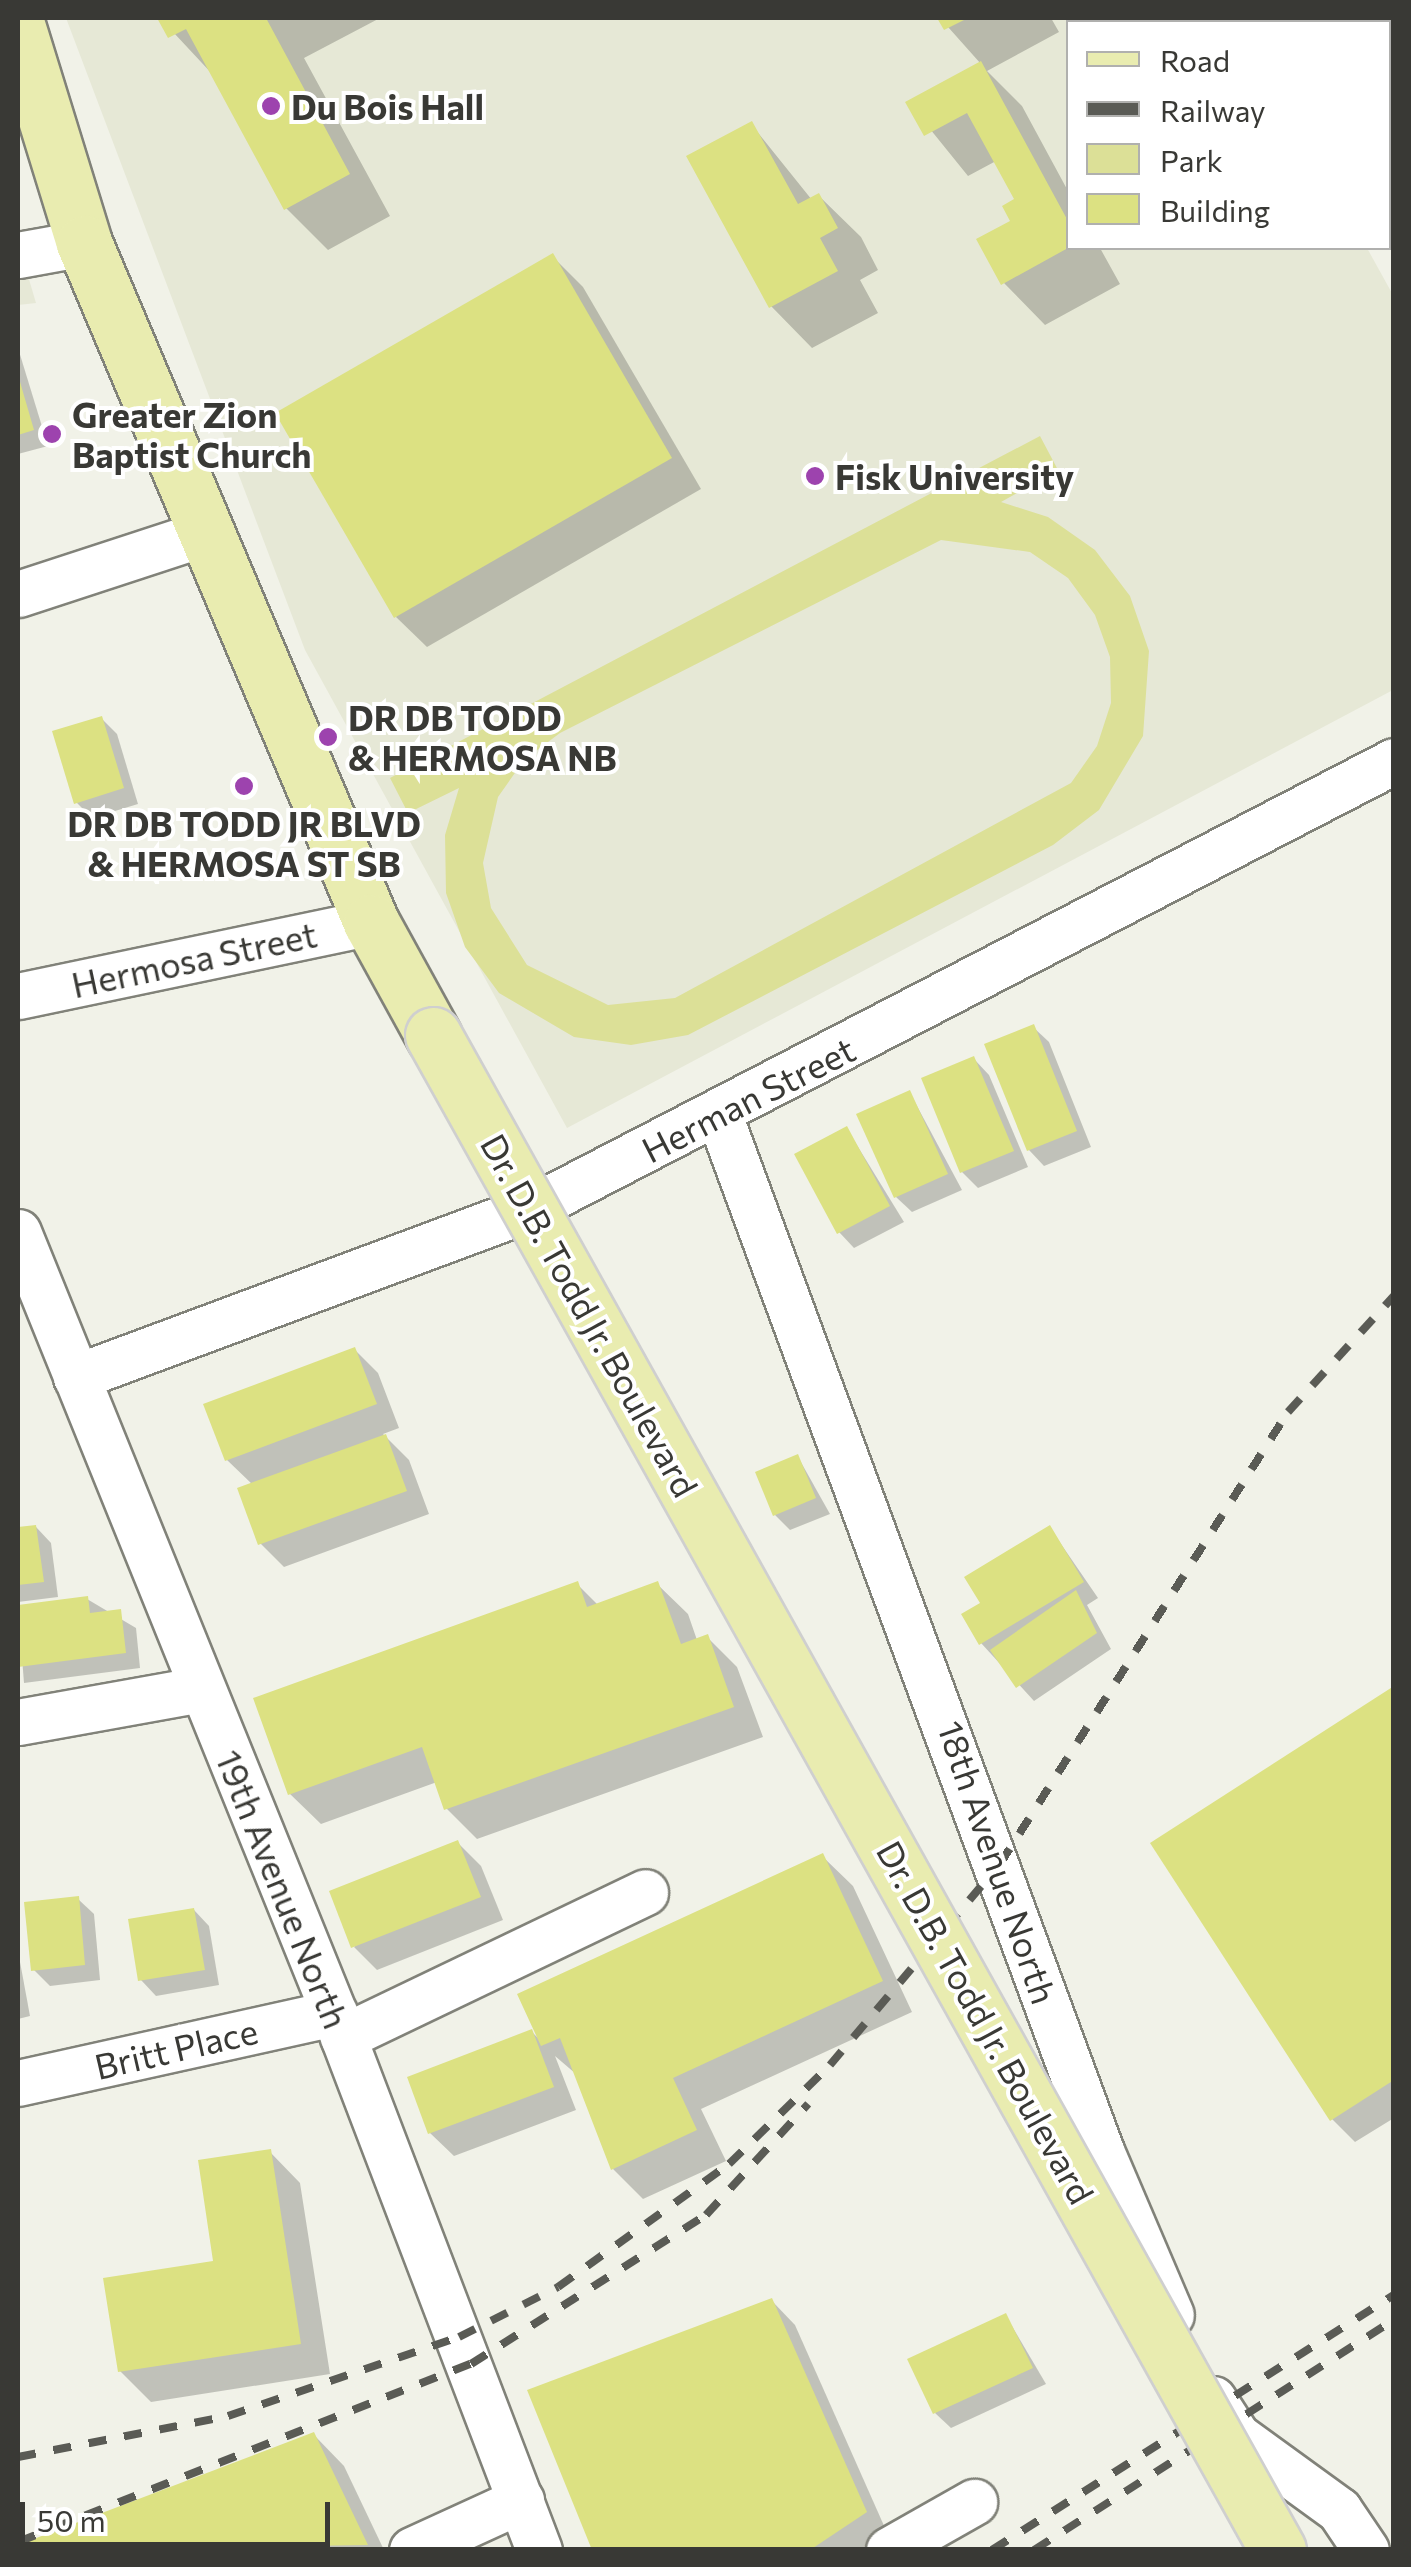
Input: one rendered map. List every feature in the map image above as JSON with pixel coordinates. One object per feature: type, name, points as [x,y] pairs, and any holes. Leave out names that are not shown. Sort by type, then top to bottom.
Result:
[{"type":"main road","name":"Dr. D.B. Todd Jr. Boulevard","points":[[18,28],[84,243],[371,922],[1278,2550]]},
{"type":"street","points":[[18,255],[84,243]]},
{"type":"street","points":[[18,594],[208,532]]},
{"type":"street","name":"Herman Street","points":[[76,1377],[531,1208],[719,1115],[1394,761]]},
{"type":"street","name":"Hermosa Street","points":[[18,996],[371,922]]},
{"type":"street","name":"18th Avenue North","points":[[719,1115],[1101,2151],[1195,2371],[1237,2436],[1339,2510],[1366,2550]]},
{"type":"street","name":"19th Avenue North","points":[[18,1232],[339,2025],[539,2550]]},
{"type":"street","points":[[18,1722],[200,1689]]},
{"type":"street","name":"Britt Place","points":[[18,2083],[339,2025],[645,1892]]},
{"type":"street","points":[[412,2550],[521,2500]]},
{"type":"street","points":[[889,2550],[974,2502]]},
{"type":"shaded area","name":"Fisk University","points":[[66,18],[1240,18],[1066,20],[1066,250],[1368,250],[1393,295],[1393,690],[567,1128],[305,650]]},
{"type":"shaded area","points":[[18,242],[36,303],[18,305]]},
{"type":"green space","points":[[1040,436],[1058,470],[1001,502],[1048,517],[1095,550],[1130,596],[1149,651],[1143,736],[1099,810],[1053,845],[688,1035],[631,1045],[574,1037],[499,993],[465,947],[446,893],[445,835],[459,788],[408,813],[390,778]],"holes":[[[941,540],[1030,552],[1068,578],[1095,615],[1110,657],[1111,703],[1097,746],[1071,783],[675,998],[608,1005],[527,965],[491,908],[483,863],[498,797],[524,760],[560,733]]]},
{"type":"building","name":"Du Bois Hall","points":[[157,18],[266,18],[350,174],[284,210],[186,29],[168,38]]},
{"type":"building","points":[[937,18],[968,18],[944,30]]},
{"type":"building","points":[[981,61],[1066,217],[1066,249],[1001,285],[976,239],[1010,221],[1002,206],[1014,199],[967,113],[924,136],[905,102]]},
{"type":"building","points":[[752,121],[798,204],[819,193],[838,228],[820,238],[838,271],[769,308],[686,156]]},
{"type":"building","points":[[553,253],[672,458],[394,618],[275,413]]},
{"type":"building","points":[[18,375],[34,430],[18,435]]},
{"type":"building","points":[[102,716],[124,788],[74,804],[52,731]]},
{"type":"building","points":[[1034,1024],[1077,1131],[1027,1151],[984,1044]]},
{"type":"building","points":[[974,1056],[1014,1151],[960,1173],[921,1078]]},
{"type":"building","points":[[910,1090],[948,1174],[894,1198],[856,1114]]},
{"type":"building","points":[[847,1126],[890,1206],[837,1234],[794,1154]]},
{"type":"building","points":[[355,1347],[377,1404],[225,1461],[203,1404]]},
{"type":"building","points":[[386,1434],[407,1491],[258,1545],[237,1488]]},
{"type":"building","points":[[798,1454],[816,1498],[773,1516],[755,1472]]},
{"type":"building","points":[[36,1525],[44,1582],[18,1585],[18,1527]]},
{"type":"building","points":[[1050,1525],[1084,1582],[979,1645],[961,1614],[980,1603],[964,1577]]},
{"type":"building","points":[[578,1581],[587,1607],[658,1581],[681,1644],[708,1634],[734,1707],[444,1810],[422,1747],[288,1795],[253,1698]]},
{"type":"building","points":[[1076,1590],[1097,1633],[1016,1688],[990,1650]]},
{"type":"building","points":[[88,1596],[90,1613],[121,1609],[126,1653],[18,1667],[18,1605]]},
{"type":"building","points":[[1394,1686],[1394,2080],[1330,2121],[1150,1843]]},
{"type":"building","points":[[458,1840],[481,1897],[351,1948],[329,1891]]},
{"type":"building","points":[[823,1853],[883,1981],[673,2078],[697,2130],[611,2170],[560,2038],[541,2046],[517,1994]]},
{"type":"building","points":[[79,1896],[85,1965],[31,1971],[24,1902]]},
{"type":"building","points":[[194,1908],[205,1970],[138,1981],[128,1919]]},
{"type":"building","points":[[532,2029],[554,2087],[428,2134],[407,2077]]},
{"type":"building","points":[[271,2149],[301,2344],[118,2372],[103,2278],[213,2261],[198,2160]]},
{"type":"building","points":[[772,2298],[867,2512],[810,2550],[592,2550],[527,2390]]},
{"type":"building","points":[[1006,2313],[1033,2368],[933,2414],[907,2359]]},
{"type":"building","points":[[314,2432],[368,2545],[18,2550],[18,2545]]},
{"type":"railway","points":[[18,2457],[228,2416],[459,2337],[558,2287],[729,2164],[830,2065],[1000,1864],[1288,1412],[1394,1296]]},
{"type":"railway","points":[[18,2542],[471,2364],[706,2215],[808,2104]]},
{"type":"railway","points":[[992,2550],[1394,2295]]},
{"type":"railway","points":[[1034,2550],[1394,2320]]},
{"type":"place","name":"Du Bois Hall","points":[[271,106]]},
{"type":"place","name":"Greater Zion Baptist Church","points":[[52,434]]},
{"type":"place","name":"Fisk University","points":[[815,476]]},
{"type":"place","name":"DR DB TODD & HERMOSA NB","points":[[328,737]]},
{"type":"place","name":"DR DB TODD JR BLVD & HERMOSA ST SB","points":[[244,786]]}]
